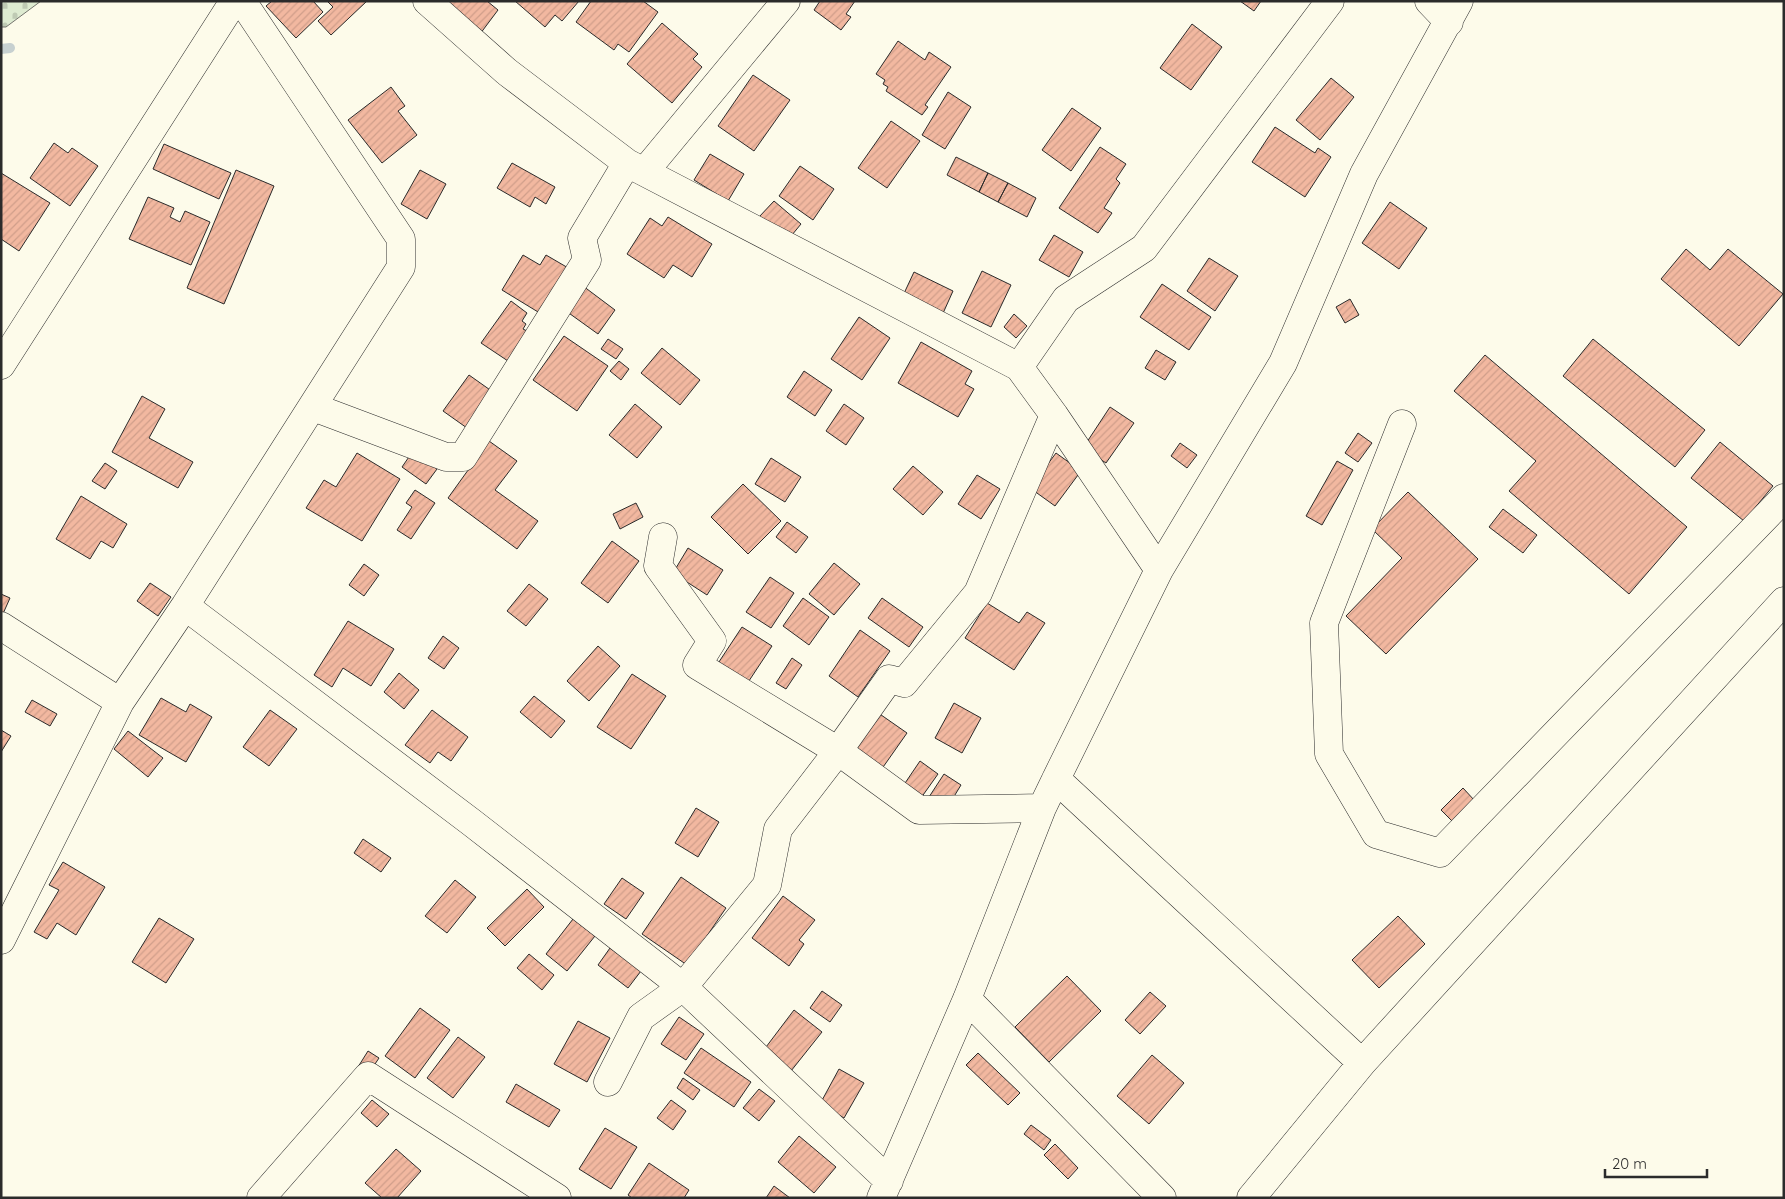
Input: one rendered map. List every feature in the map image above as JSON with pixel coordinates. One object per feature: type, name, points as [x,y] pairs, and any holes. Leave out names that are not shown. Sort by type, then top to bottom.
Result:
[{"type":"street","points":[[1,365],[234,1]]},
{"type":"street","points":[[1,940],[120,702],[185,606],[313,408],[401,267],[401,239],[242,1]]},
{"type":"street","points":[[427,1],[506,72],[636,167],[1018,367],[1054,414],[1159,570]]},
{"type":"street","points":[[313,408],[446,458],[463,457],[588,260],[582,238],[636,167],[786,1]]},
{"type":"street","points":[[1018,367],[1066,299],[1144,248],[1330,1]]},
{"type":"street","points":[[185,606],[471,822],[683,987],[885,1189],[967,999],[1042,808],[1056,779],[1159,570],[1283,363],[1364,174],[1454,12],[1429,1]]},
{"type":"street","points":[[608,1082],[641,1016],[683,987],[767,885],[778,829],[838,751],[889,679],[904,683],[978,593],[1054,414]]},
{"type":"street","points":[[1402,424],[1324,623],[1329,754],[1376,834],[1440,853],[1784,498]]},
{"type":"street","points":[[663,537],[658,566],[712,641],[697,664],[838,751],[919,810],[1042,808]]},
{"type":"street","points":[[1251,1198],[1362,1063],[1784,600]]},
{"type":"street","points":[[1,626],[120,702]]},
{"type":"street","points":[[1056,779],[1362,1063]]},
{"type":"street","points":[[967,999],[1162,1198]]},
{"type":"street","points":[[261,1198],[368,1076],[557,1198]]},
{"type":"green space","points":[[1,1],[41,1],[6,27],[1,27]]},
{"type":"building","points":[[272,1],[313,1],[323,12],[296,38],[266,6]]},
{"type":"building","points":[[327,1],[367,1],[331,35],[318,21],[333,7]]},
{"type":"building","points":[[440,1],[487,1],[498,10],[480,34]]},
{"type":"building","points":[[515,1],[579,1],[562,21],[555,15],[545,27]]},
{"type":"building","points":[[591,1],[643,1],[658,12],[629,52],[618,44],[614,50],[576,22]]},
{"type":"building","points":[[820,1],[855,1],[846,14],[851,17],[841,30],[814,10]]},
{"type":"building","points":[[1240,1],[1261,1],[1254,11]]},
{"type":"building","points":[[662,23],[698,54],[693,59],[702,67],[672,103],[627,64]]},
{"type":"building","points":[[1192,24],[1222,47],[1191,90],[1160,68]]},
{"type":"building","points":[[898,41],[925,60],[929,52],[951,67],[925,105],[928,107],[922,115],[886,91],[888,87],[883,84],[885,80],[876,74]]},
{"type":"building","points":[[753,75],[790,100],[754,151],[718,126]]},
{"type":"building","points":[[1331,78],[1354,97],[1320,140],[1296,120]]},
{"type":"building","points":[[391,87],[405,106],[398,111],[417,135],[382,163],[348,120]]},
{"type":"building","points":[[948,92],[971,107],[945,149],[922,135]]},
{"type":"building","points":[[1072,108],[1101,128],[1071,171],[1042,150]]},
{"type":"building","points":[[891,121],[920,141],[887,188],[858,168]]},
{"type":"building","points":[[1275,127],[1315,153],[1318,148],[1331,157],[1305,197],[1252,162]]},
{"type":"building","points":[[54,143],[68,153],[72,148],[98,166],[70,206],[30,178]]},
{"type":"building","points":[[164,144],[231,173],[219,199],[153,169]]},
{"type":"building","points":[[1100,147],[1126,164],[1116,179],[1120,183],[1104,208],[1112,213],[1098,233],[1059,208]]},
{"type":"building","points":[[710,154],[744,174],[728,201],[694,180]]},
{"type":"building","points":[[956,157],[988,173],[979,192],[947,175]]},
{"type":"building","points":[[512,163],[555,187],[546,204],[535,197],[530,207],[497,188]]},
{"type":"building","points":[[800,166],[834,189],[813,220],[779,196]]},
{"type":"building","points":[[236,170],[274,186],[224,304],[187,288]]},
{"type":"building","points":[[420,170],[446,184],[427,219],[401,204]]},
{"type":"building","points":[[1,173],[50,203],[19,251],[1,239]]},
{"type":"building","points":[[988,173],[1008,183],[998,202],[979,192]]},
{"type":"building","points":[[1008,183],[1036,198],[1027,217],[998,202]]},
{"type":"building","points":[[148,197],[174,208],[170,217],[180,222],[185,211],[210,222],[191,265],[129,239]]},
{"type":"building","points":[[774,201],[801,224],[787,241],[759,217]]},
{"type":"building","points":[[1390,202],[1427,228],[1399,269],[1362,243]]},
{"type":"building","points":[[668,217],[712,244],[692,277],[673,265],[664,278],[627,254],[650,218],[662,226]]},
{"type":"building","points":[[1054,235],[1083,252],[1069,277],[1039,260]]},
{"type":"building","points":[[1686,249],[1710,270],[1728,249],[1783,294],[1739,346],[1661,279]]},
{"type":"building","points":[[523,255],[540,265],[546,255],[570,269],[543,315],[502,290]]},
{"type":"building","points":[[1209,258],[1238,276],[1215,311],[1187,291]]},
{"type":"building","points":[[982,271],[1011,285],[991,327],[962,313]]},
{"type":"building","points":[[914,272],[953,291],[940,320],[900,302]]},
{"type":"building","points":[[1162,284],[1211,317],[1189,350],[1140,317]]},
{"type":"building","points":[[583,286],[615,310],[598,334],[566,311]]},
{"type":"building","points":[[1350,299],[1359,315],[1345,323],[1336,307]]},
{"type":"building","points":[[511,301],[527,313],[522,321],[526,324],[523,329],[527,331],[508,361],[481,343]]},
{"type":"building","points":[[1014,314],[1027,326],[1016,338],[1004,327]]},
{"type":"building","points":[[859,317],[890,338],[862,380],[831,359]]},
{"type":"building","points":[[564,336],[608,366],[577,411],[533,380]]},
{"type":"building","points":[[608,339],[623,349],[616,359],[601,349]]},
{"type":"building","points":[[1593,339],[1705,430],[1675,467],[1563,376]]},
{"type":"building","points":[[921,342],[972,371],[965,384],[974,389],[958,417],[898,383]]},
{"type":"building","points":[[662,348],[700,380],[680,405],[641,373]]},
{"type":"building","points":[[1156,350],[1176,362],[1165,380],[1145,368]]},
{"type":"building","points":[[1485,355],[1687,527],[1629,594],[1509,491],[1536,461],[1454,391]]},
{"type":"building","points":[[619,361],[629,369],[621,380],[610,371]]},
{"type":"building","points":[[804,371],[832,390],[815,416],[787,397]]},
{"type":"building","points":[[469,375],[493,392],[467,428],[443,411]]},
{"type":"building","points":[[142,396],[165,409],[149,438],[193,462],[178,488],[112,452]]},
{"type":"building","points":[[635,404],[662,427],[637,458],[609,435]]},
{"type":"building","points":[[844,404],[864,418],[846,445],[826,431]]},
{"type":"building","points":[[1110,407],[1134,423],[1106,463],[1083,448]]},
{"type":"building","points":[[1358,433],[1372,443],[1358,462],[1345,453]]},
{"type":"building","points":[[489,441],[517,461],[495,490],[538,521],[517,549],[448,498]]},
{"type":"building","points":[[1720,442],[1773,486],[1744,521],[1691,478]]},
{"type":"building","points":[[1180,443],[1197,455],[1187,468],[1171,456]]},
{"type":"building","points":[[413,451],[437,469],[426,484],[402,467]]},
{"type":"building","points":[[357,453],[400,479],[362,541],[306,508],[324,480],[336,487]]},
{"type":"building","points":[[1056,453],[1081,471],[1055,506],[1030,488]]},
{"type":"building","points":[[771,458],[801,477],[785,502],[755,484]]},
{"type":"building","points":[[1337,461],[1353,470],[1322,525],[1306,516]]},
{"type":"building","points":[[105,463],[117,471],[105,489],[92,481]]},
{"type":"building","points":[[913,466],[943,492],[923,515],[893,489]]},
{"type":"building","points":[[977,475],[1000,489],[981,519],[958,504]]},
{"type":"building","points":[[743,484],[781,521],[748,554],[711,517]]},
{"type":"building","points":[[415,490],[435,503],[411,539],[397,530],[412,507],[406,503]]},
{"type":"building","points":[[1408,492],[1478,559],[1386,654],[1346,616],[1402,558],[1372,529]]},
{"type":"building","points":[[81,496],[127,524],[113,548],[101,541],[90,559],[56,539]]},
{"type":"building","points":[[636,503],[643,517],[620,529],[613,514]]},
{"type":"building","points":[[1503,509],[1537,535],[1523,553],[1489,527]]},
{"type":"building","points":[[787,522],[808,537],[796,553],[776,537]]},
{"type":"building","points":[[612,541],[639,561],[608,603],[581,583]]},
{"type":"building","points":[[688,548],[723,570],[707,595],[673,573]]},
{"type":"building","points":[[834,563],[860,584],[834,615],[809,594]]},
{"type":"building","points":[[364,564],[379,575],[364,596],[349,585]]},
{"type":"building","points":[[770,577],[794,593],[771,628],[746,612]]},
{"type":"building","points":[[150,583],[171,597],[158,616],[137,601]]},
{"type":"building","points":[[529,584],[548,599],[526,626],[507,611]]},
{"type":"building","points":[[1,594],[10,598],[2,616],[1,616]]},
{"type":"building","points":[[803,598],[829,617],[809,645],[783,626]]},
{"type":"building","points":[[882,598],[923,627],[909,647],[868,618]]},
{"type":"building","points":[[987,603],[1019,623],[1027,612],[1045,623],[1014,670],[965,638]]},
{"type":"building","points":[[348,621],[394,649],[371,686],[343,668],[332,687],[314,675]]},
{"type":"building","points":[[742,627],[772,646],[739,696],[709,677]]},
{"type":"building","points":[[860,630],[890,651],[858,697],[829,676]]},
{"type":"building","points":[[443,636],[459,648],[444,669],[428,658]]},
{"type":"building","points":[[598,646],[620,666],[589,701],[567,681]]},
{"type":"building","points":[[792,658],[802,665],[786,689],[776,683]]},
{"type":"building","points":[[399,673],[419,690],[404,709],[384,692]]},
{"type":"building","points":[[632,674],[666,696],[631,749],[597,727]]},
{"type":"building","points":[[534,696],[565,721],[551,738],[520,712]]},
{"type":"building","points":[[161,698],[186,712],[190,704],[212,717],[186,762],[139,735]]},
{"type":"building","points":[[32,700],[57,714],[50,726],[25,712]]},
{"type":"building","points":[[954,703],[981,718],[962,753],[935,738]]},
{"type":"building","points":[[270,710],[297,729],[269,766],[243,747]]},
{"type":"building","points":[[432,710],[468,737],[451,761],[438,752],[430,763],[405,745]]},
{"type":"building","points":[[874,710],[907,733],[874,780],[842,757]]},
{"type":"building","points":[[1,730],[11,736],[1,752]]},
{"type":"building","points":[[128,731],[163,758],[148,777],[114,749]]},
{"type":"building","points":[[920,761],[938,774],[916,805],[899,792]]},
{"type":"building","points":[[944,774],[961,785],[947,808],[929,797]]},
{"type":"building","points":[[1463,788],[1475,801],[1454,823],[1441,810]]},
{"type":"building","points":[[696,808],[719,822],[698,857],[675,843]]},
{"type":"building","points":[[363,839],[391,858],[381,872],[354,853]]},
{"type":"building","points":[[63,862],[105,887],[76,935],[57,923],[47,939],[34,932],[59,890],[49,885]]},
{"type":"building","points":[[681,877],[726,908],[687,965],[642,934]]},
{"type":"building","points":[[622,878],[644,893],[626,919],[604,904]]},
{"type":"building","points":[[455,880],[476,897],[447,933],[425,916]]},
{"type":"building","points":[[527,889],[544,907],[505,946],[487,928]]},
{"type":"building","points":[[783,896],[815,920],[799,940],[804,944],[789,966],[752,938]]},
{"type":"building","points":[[1398,916],[1425,944],[1379,988],[1352,960]]},
{"type":"building","points":[[159,918],[194,939],[166,983],[132,962]]},
{"type":"building","points":[[573,919],[595,936],[567,971],[546,954]]},
{"type":"building","points":[[610,948],[641,971],[628,988],[598,965]]},
{"type":"building","points":[[529,954],[554,975],[542,990],[517,968]]},
{"type":"building","points":[[1067,976],[1101,1011],[1049,1062],[1015,1027]]},
{"type":"building","points":[[822,991],[842,1005],[830,1022],[810,1008]]},
{"type":"building","points":[[1150,992],[1166,1006],[1140,1034],[1125,1020]]},
{"type":"building","points":[[420,1008],[450,1030],[415,1078],[385,1056]]},
{"type":"building","points":[[794,1010],[822,1032],[787,1076],[760,1055]]},
{"type":"building","points":[[679,1017],[704,1034],[686,1060],[661,1044]]},
{"type":"building","points":[[578,1021],[610,1038],[587,1082],[554,1064]]},
{"type":"building","points":[[458,1037],[485,1057],[453,1098],[427,1078]]},
{"type":"building","points":[[701,1048],[751,1082],[734,1107],[684,1073]]},
{"type":"building","points":[[368,1051],[379,1058],[369,1073],[358,1067]]},
{"type":"building","points":[[978,1053],[1020,1093],[1008,1105],[966,1065]]},
{"type":"building","points":[[1152,1055],[1184,1083],[1149,1124],[1117,1096]]},
{"type":"building","points":[[839,1069],[864,1083],[844,1118],[820,1104]]},
{"type":"building","points":[[683,1078],[700,1090],[693,1100],[677,1088]]},
{"type":"building","points":[[516,1084],[560,1110],[549,1127],[506,1102]]},
{"type":"building","points":[[759,1089],[775,1101],[759,1121],[743,1108]]},
{"type":"building","points":[[372,1100],[389,1114],[377,1127],[361,1113]]},
{"type":"building","points":[[671,1100],[686,1111],[673,1130],[657,1118]]},
{"type":"building","points":[[1031,1125],[1051,1140],[1044,1150],[1024,1134]]},
{"type":"building","points":[[605,1128],[637,1147],[611,1189],[579,1169]]},
{"type":"building","points":[[799,1136],[836,1167],[814,1193],[778,1162]]},
{"type":"building","points":[[1055,1144],[1078,1168],[1068,1179],[1044,1155]]},
{"type":"building","points":[[396,1149],[421,1171],[397,1198],[382,1198],[365,1183]]},
{"type":"building","points":[[649,1163],[689,1190],[684,1198],[632,1198],[628,1195]]},
{"type":"building","points":[[774,1186],[790,1198],[766,1198]]},
{"type":"waterway","points":[[1,49],[10,48]]}]
